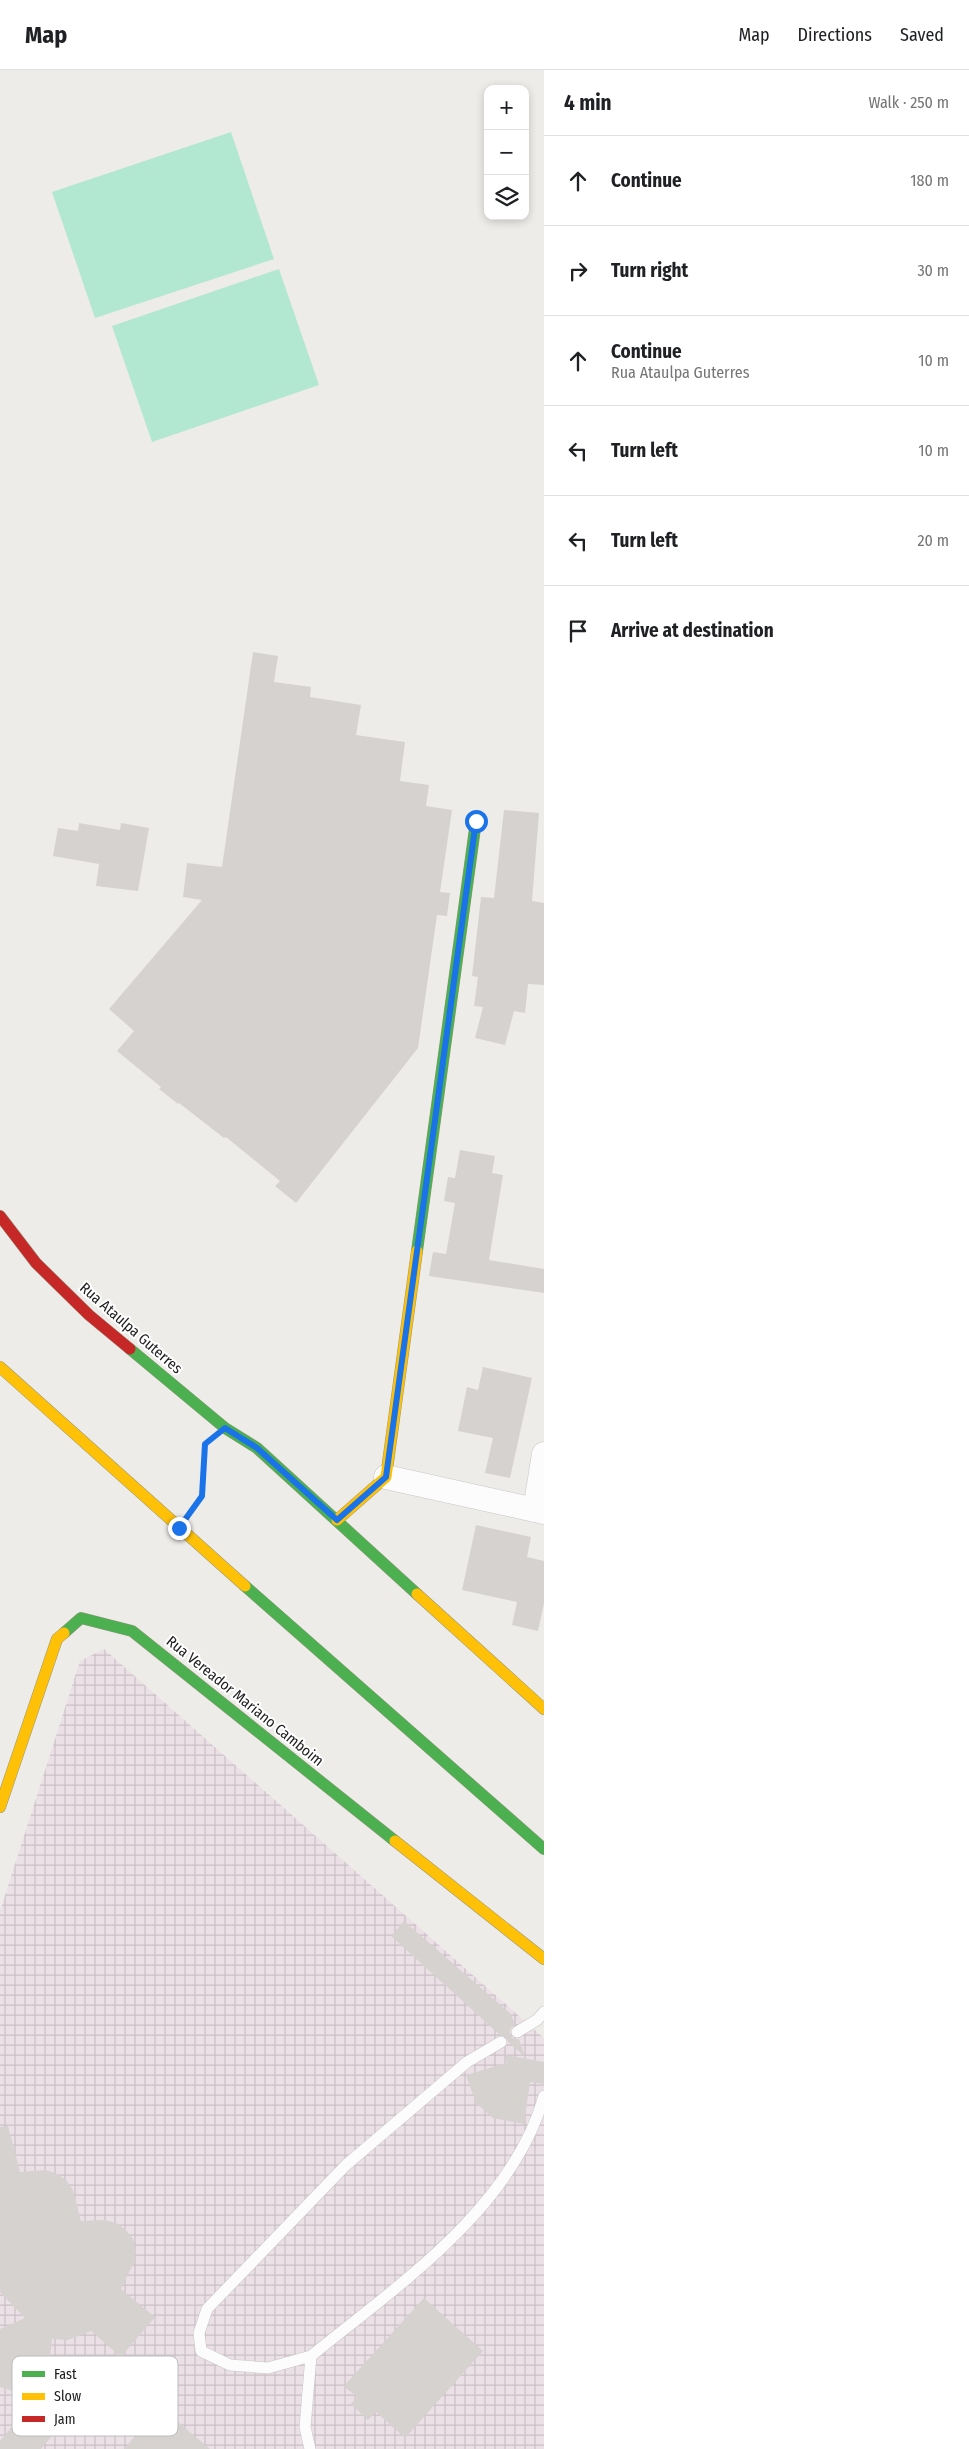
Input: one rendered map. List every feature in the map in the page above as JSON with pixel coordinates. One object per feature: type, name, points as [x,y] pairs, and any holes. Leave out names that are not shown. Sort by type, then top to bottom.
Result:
[{"type":"main road","points":[[337,1520],[386,1477],[476,821]]},
{"type":"main road","name":"Rua Ataulpa Guterres","points":[[0,1216],[36,1263],[88,1315],[225,1428],[257,1448],[544,1709]]},
{"type":"main road","points":[[0,1367],[179,1528],[544,1849]]},
{"type":"main road","name":"Rua Vereador Mariano Camboim","points":[[0,1807],[57,1639],[81,1618],[132,1631],[544,1959]]},
{"type":"street","points":[[386,1477],[540,1511],[544,1454]]},
{"type":"lane","points":[[517,2032],[537,2020],[544,2012]]},
{"type":"lane","points":[[501,2042],[467,2062],[346,2165],[207,2310],[199,2333],[201,2351],[230,2365],[268,2368],[311,2356],[452,2241],[510,2169],[538,2117],[544,2096]]},
{"type":"lane","points":[[310,2449],[305,2427],[311,2356]]},
{"type":"path","points":[[179,1528],[202,1496],[205,1444],[225,1428]]},
{"type":"shaded area","points":[[104,1649],[544,2038],[544,2449],[0,2449],[0,1911],[80,1661]]},
{"type":"green space","points":[[231,132],[274,259],[95,318],[52,192]]},
{"type":"green space","points":[[279,269],[319,385],[152,442],[112,326]]},
{"type":"building","points":[[253,652],[278,656],[274,682],[311,687],[310,697],[361,705],[356,735],[405,742],[400,781],[429,785],[426,806],[452,810],[440,892],[450,893],[447,916],[437,915],[418,1048],[296,1203],[275,1186],[280,1181],[226,1137],[224,1138],[159,1089],[161,1087],[117,1051],[134,1031],[109,1009],[202,900],[183,897],[187,863],[222,867]]},
{"type":"building","points":[[504,810],[539,813],[532,901],[544,903],[544,985],[528,984],[525,1013],[514,1011],[505,1045],[475,1038],[483,1007],[474,1006],[478,977],[472,976],[481,897],[494,898]]},
{"type":"building","points":[[79,823],[120,830],[121,823],[149,828],[138,891],[96,886],[99,864],[53,856],[58,828],[78,831]]},
{"type":"building","points":[[460,1150],[495,1156],[492,1173],[503,1175],[489,1260],[544,1269],[544,1293],[429,1276],[433,1252],[446,1254],[455,1203],[444,1201],[448,1177],[455,1178]]},
{"type":"building","points":[[483,1367],[532,1378],[510,1478],[485,1473],[493,1438],[458,1431],[467,1387],[478,1390]]},
{"type":"building","points":[[476,1525],[531,1537],[527,1557],[544,1561],[544,1603],[538,1631],[512,1625],[517,1602],[462,1590]]},
{"type":"building","points":[[404,1921],[511,2014],[515,2025],[510,2029],[510,2035],[514,2039],[519,2039],[525,2057],[508,2042],[505,2036],[500,2035],[391,1936]]},
{"type":"building","points":[[505,2055],[544,2062],[544,2084],[530,2082],[524,2124],[493,2118],[476,2103],[466,2075],[507,2063]]},
{"type":"building","points":[[8,2126],[20,2172],[46,2170],[57,2174],[66,2180],[73,2190],[81,2221],[105,2220],[116,2223],[126,2230],[133,2239],[136,2251],[134,2262],[121,2289],[155,2317],[122,2356],[91,2331],[68,2340],[52,2339],[50,2356],[12,2356],[12,2391],[0,2387],[0,2329],[25,2318],[0,2292],[0,2127]]},
{"type":"building","points":[[424,2298],[483,2351],[405,2438],[376,2412],[368,2420],[351,2404],[357,2397],[344,2386]]},
{"type":"building","points":[[178,2422],[210,2449],[124,2449],[135,2436],[178,2436]]},
{"type":"building","points":[[12,2427],[12,2436],[52,2436],[41,2449],[0,2449],[0,2441]]},
{"type":"traffic: fast","points":[[417,1251],[476,821]]},
{"type":"traffic: fast","points":[[130,1349],[225,1428],[257,1448],[417,1594]]},
{"type":"traffic: fast","points":[[245,1586],[544,1849]]},
{"type":"traffic: fast","points":[[64,1633],[81,1618],[132,1631],[395,1841]]},
{"type":"traffic: slow","points":[[337,1520],[386,1477],[417,1251]]},
{"type":"traffic: slow","points":[[0,1367],[245,1586]]},
{"type":"traffic: slow","points":[[417,1594],[544,1709]]},
{"type":"traffic: slow","points":[[0,1807],[57,1639],[64,1633]]},
{"type":"traffic: slow","points":[[395,1841],[544,1959]]},
{"type":"traffic: jam","points":[[0,1216],[36,1263],[89,1315],[130,1349]]},
{"type":"route","points":[[179,1528],[202,1496],[205,1444],[225,1428],[257,1448],[337,1520],[386,1477],[476,821]]}]
